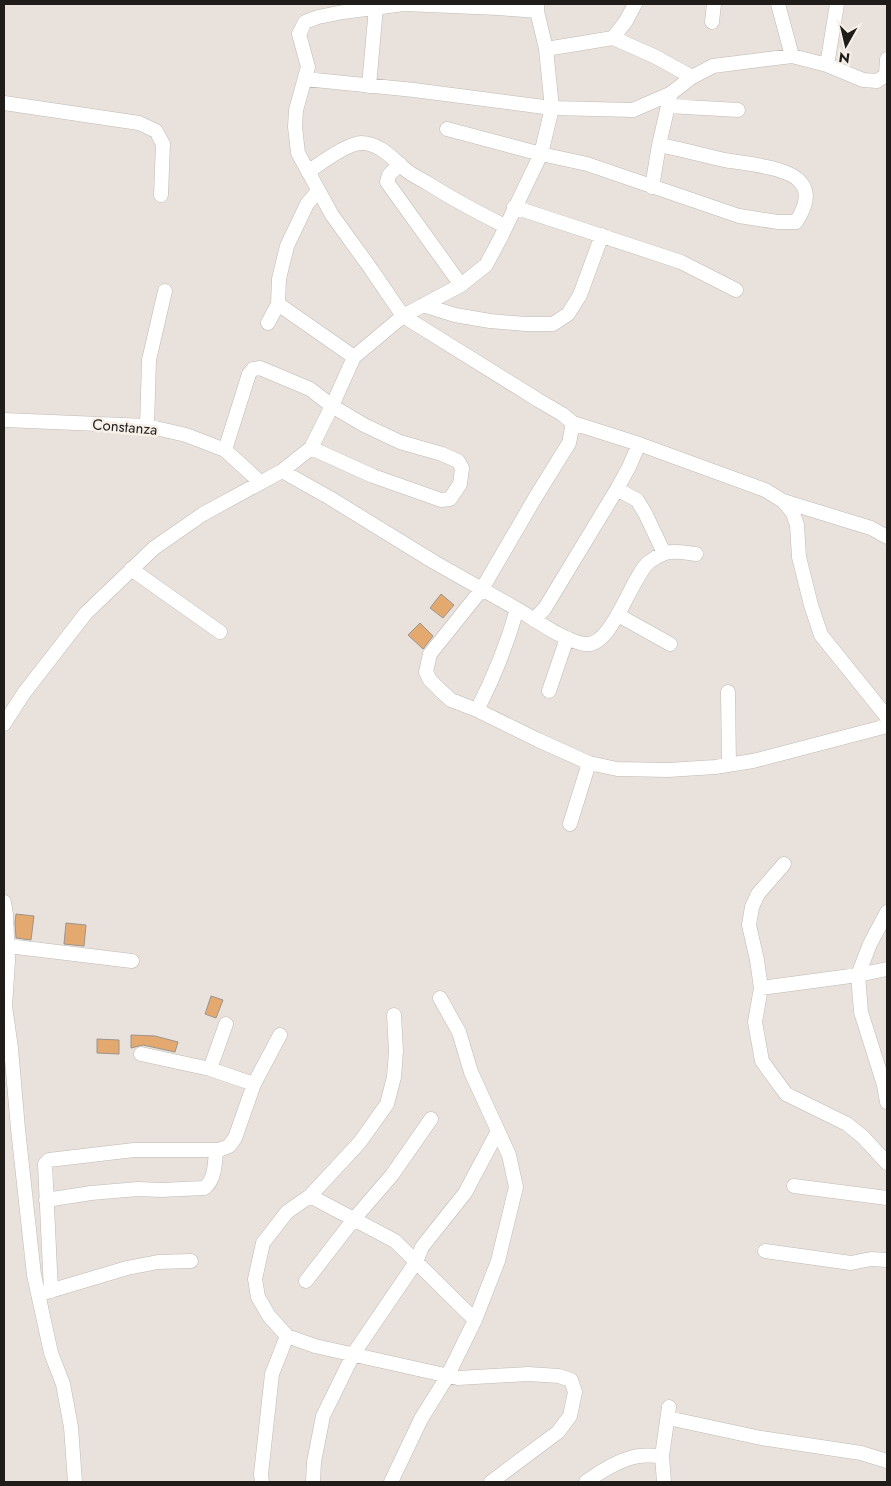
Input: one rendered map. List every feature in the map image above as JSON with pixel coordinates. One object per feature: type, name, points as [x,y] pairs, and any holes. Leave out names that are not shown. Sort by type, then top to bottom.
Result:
[{"type":"street","points":[[4,724],[24,693],[86,613],[131,569],[154,548],[203,514],[282,471],[310,448],[332,406],[354,357],[403,316],[461,285],[486,265],[541,154],[552,108],[546,49],[537,8],[404,4],[318,17],[305,22],[299,34],[308,67],[296,110],[295,127],[298,153],[332,215],[403,316],[562,414],[573,423],[639,444],[765,490],[783,501],[871,528],[887,536]]},
{"type":"street","points":[[613,38],[626,21],[635,4]]},
{"type":"street","points":[[712,22],[714,4]]},
{"type":"street","points":[[778,4],[792,56]]},
{"type":"street","points":[[827,65],[836,4]]},
{"type":"street","points":[[369,86],[376,7]]},
{"type":"street","points":[[546,49],[613,38],[654,56],[692,77]]},
{"type":"street","points":[[652,186],[669,100],[692,77],[713,66],[792,56],[827,65],[863,80],[877,81],[886,75],[887,59]]},
{"type":"street","points":[[305,79],[414,90],[552,108],[633,110],[669,100],[738,110]]},
{"type":"street","points":[[4,103],[139,123],[156,131],[164,144],[161,195]]},
{"type":"street","points":[[447,129],[587,164],[739,216],[778,222],[796,222],[804,211],[806,195],[801,182],[786,173],[659,145]]},
{"type":"street","points":[[308,172],[349,147],[360,143],[372,145],[386,152],[408,172],[460,204],[505,226]]},
{"type":"street","points":[[400,164],[389,175],[387,182],[461,285]]},
{"type":"street","points":[[268,323],[278,304],[278,279],[287,246],[307,204],[318,191]]},
{"type":"street","points":[[514,207],[681,262],[736,290]]},
{"type":"street","points":[[423,305],[455,315],[490,321],[553,324],[568,314],[580,295],[602,235]]},
{"type":"street","points":[[147,426],[149,360],[165,291]]},
{"type":"street","points":[[278,304],[354,357]]},
{"type":"street","points":[[225,450],[249,374],[253,369],[260,368],[310,389],[332,406],[364,425],[400,442],[442,454],[458,461],[462,468],[460,484],[450,499],[442,500],[374,476],[310,448]]},
{"type":"street","name":"Constanza","points":[[4,420],[147,426],[186,435],[225,450],[260,482]]},
{"type":"street","points":[[573,423],[569,443],[482,589],[430,654],[426,672],[430,680],[451,700],[477,710],[590,763],[617,769],[729,765],[753,761],[887,726]]},
{"type":"street","points":[[534,620],[545,608],[618,488],[639,444]]},
{"type":"street","points":[[282,471],[516,610],[567,638],[584,644],[591,644],[599,640],[618,615],[634,583],[647,563],[664,553],[677,551],[696,554]]},
{"type":"street","points":[[618,488],[637,500],[664,553]]},
{"type":"street","points":[[783,501],[792,513],[797,526],[799,557],[821,635],[887,717]]},
{"type":"street","points":[[131,569],[220,632]]},
{"type":"street","points":[[477,710],[490,686],[506,646],[516,610]]},
{"type":"street","points":[[618,615],[670,644]]},
{"type":"street","points":[[549,691],[567,638]]},
{"type":"street","points":[[728,692],[729,765]]},
{"type":"street","points":[[570,824],[590,763]]},
{"type":"street","points":[[784,864],[758,894],[752,907],[749,925],[761,988],[755,1022],[762,1061],[786,1094],[847,1124],[863,1137],[887,1163]]},
{"type":"street","points":[[4,902],[8,946],[6,1020],[11,1048],[33,1265],[44,1293]]},
{"type":"street","points":[[887,912],[870,944],[858,976],[861,1012],[884,1085],[887,1102]]},
{"type":"street","points":[[8,946],[132,961]]},
{"type":"street","points":[[761,988],[858,976],[887,969]]},
{"type":"street","points":[[391,1482],[422,1419],[447,1377],[476,1320],[498,1261],[516,1187],[509,1155],[472,1072],[459,1032],[440,998]]},
{"type":"street","points":[[394,1016],[396,1051],[394,1077],[387,1104],[360,1142],[310,1196],[287,1212],[263,1243],[255,1279],[258,1296],[269,1316],[287,1336],[315,1346],[447,1377],[528,1374],[559,1376],[571,1380],[575,1392],[570,1416],[558,1432],[490,1482]]},
{"type":"street","points":[[210,1069],[226,1024]]},
{"type":"street","points":[[75,1482],[71,1427],[64,1384],[51,1353],[44,1293],[46,1200],[44,1164],[49,1160],[134,1150],[216,1150],[229,1146],[235,1138],[254,1084],[280,1034]]},
{"type":"street","points":[[141,1054],[210,1069],[254,1084]]},
{"type":"street","points":[[306,1281],[354,1219],[392,1175],[430,1120]]},
{"type":"street","points":[[313,1482],[314,1462],[323,1416],[354,1354],[416,1262],[422,1247],[465,1193],[498,1131]]},
{"type":"street","points":[[46,1200],[91,1193],[138,1189],[204,1188],[208,1185],[213,1174],[216,1150]]},
{"type":"street","points":[[794,1186],[887,1198]]},
{"type":"street","points":[[310,1196],[395,1241],[476,1320]]},
{"type":"street","points":[[764,1251],[851,1263],[870,1259],[887,1260]]},
{"type":"street","points":[[44,1293],[127,1268],[158,1262],[191,1261]]},
{"type":"street","points":[[262,1482],[262,1464],[272,1374],[287,1336]]},
{"type":"street","points":[[664,1482],[662,1456],[668,1412],[761,1438],[861,1453],[887,1461]]},
{"type":"street","points":[[586,1482],[622,1460],[640,1456],[662,1456]]},
{"type":"building","points":[[441,594],[454,605],[443,618],[430,608]]},
{"type":"building","points":[[420,623],[433,636],[423,649],[408,635]]},
{"type":"building","points":[[16,914],[34,916],[31,940],[16,938]]},
{"type":"building","points":[[66,923],[86,925],[84,946],[64,944]]},
{"type":"building","points":[[211,996],[223,1000],[216,1018],[205,1014]]},
{"type":"building","points":[[131,1035],[155,1036],[178,1042],[175,1052],[143,1045],[131,1048]]},
{"type":"building","points":[[97,1039],[119,1040],[119,1054],[97,1053]]}]
